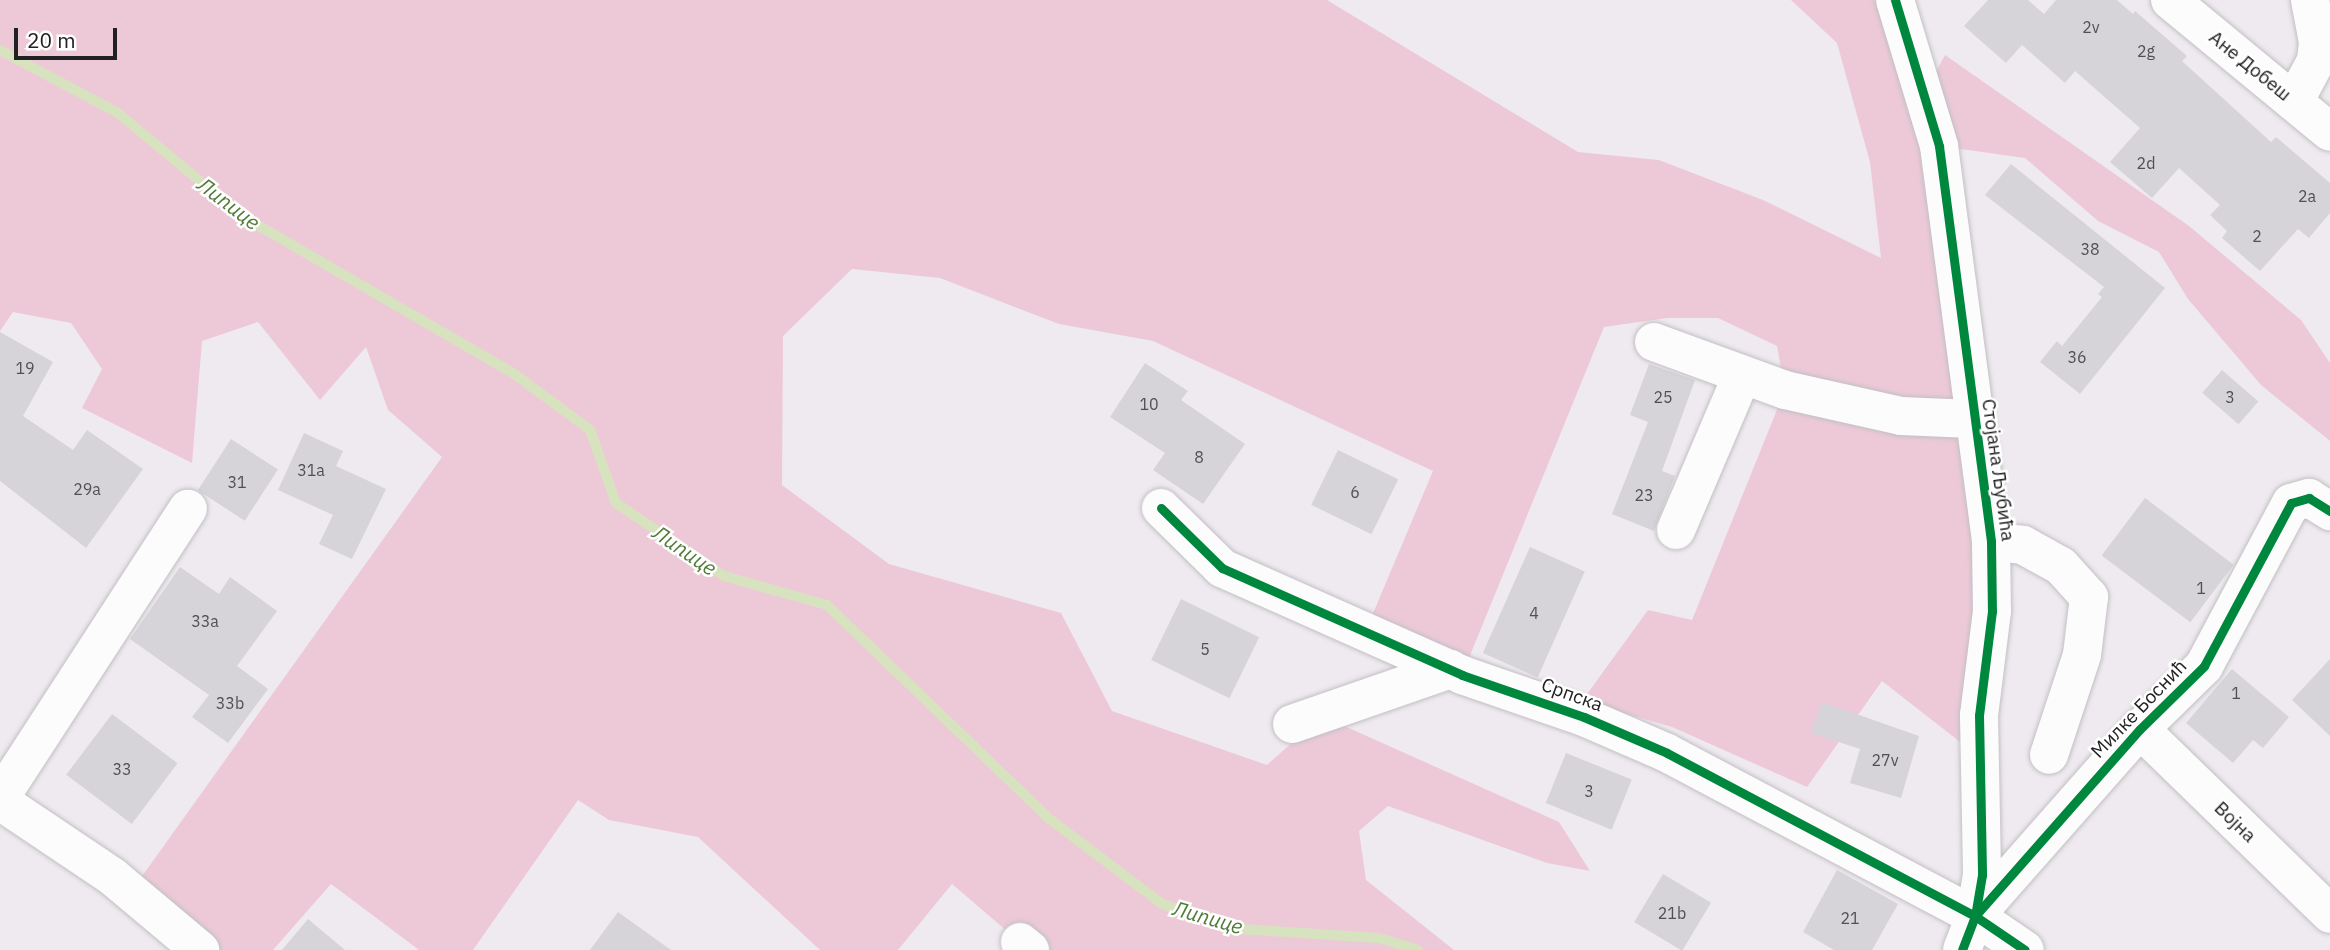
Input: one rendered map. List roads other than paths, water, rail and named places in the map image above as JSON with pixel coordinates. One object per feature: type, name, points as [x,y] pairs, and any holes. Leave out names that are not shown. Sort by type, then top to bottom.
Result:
[{"type":"street","name":"Стојана Љубића","points":[[1895,0],[1939,146],[1955,246],[1972,419],[1991,541],[1992,611],[1979,715],[1982,875],[1968,933]]},
{"type":"street","name":"Ане Добеш","points":[[2170,0],[2330,132]]},
{"type":"street","points":[[2294,102],[2316,61],[2318,42],[2309,0]]},
{"type":"street","points":[[1654,342],[1785,390],[1900,416],[1972,419]]},
{"type":"street","points":[[1676,530],[1742,374]]},
{"type":"street","name":"Милке Боснић","points":[[1968,933],[2140,729],[2204,666],[2291,503],[2309,498],[2330,511]]},
{"type":"street","name":"Српска","points":[[1161,508],[1222,568],[1451,669],[1584,717],[1667,753],[1968,933],[2025,950]]},
{"type":"street","points":[[188,509],[0,800],[113,877],[200,950]]},
{"type":"street","points":[[1991,541],[2023,545],[2061,566],[2089,597],[2082,655],[2049,755]]},
{"type":"street","points":[[1292,724],[1451,669]]},
{"type":"street","name":"Војна","points":[[2140,729],[2330,914]]},
{"type":"waterway","name":"Липице","points":[[0,50],[118,113],[242,216],[513,373],[590,430],[616,503],[724,576],[827,605],[1047,817],[1162,904],[1241,929],[1379,938],[1418,950]]}]
